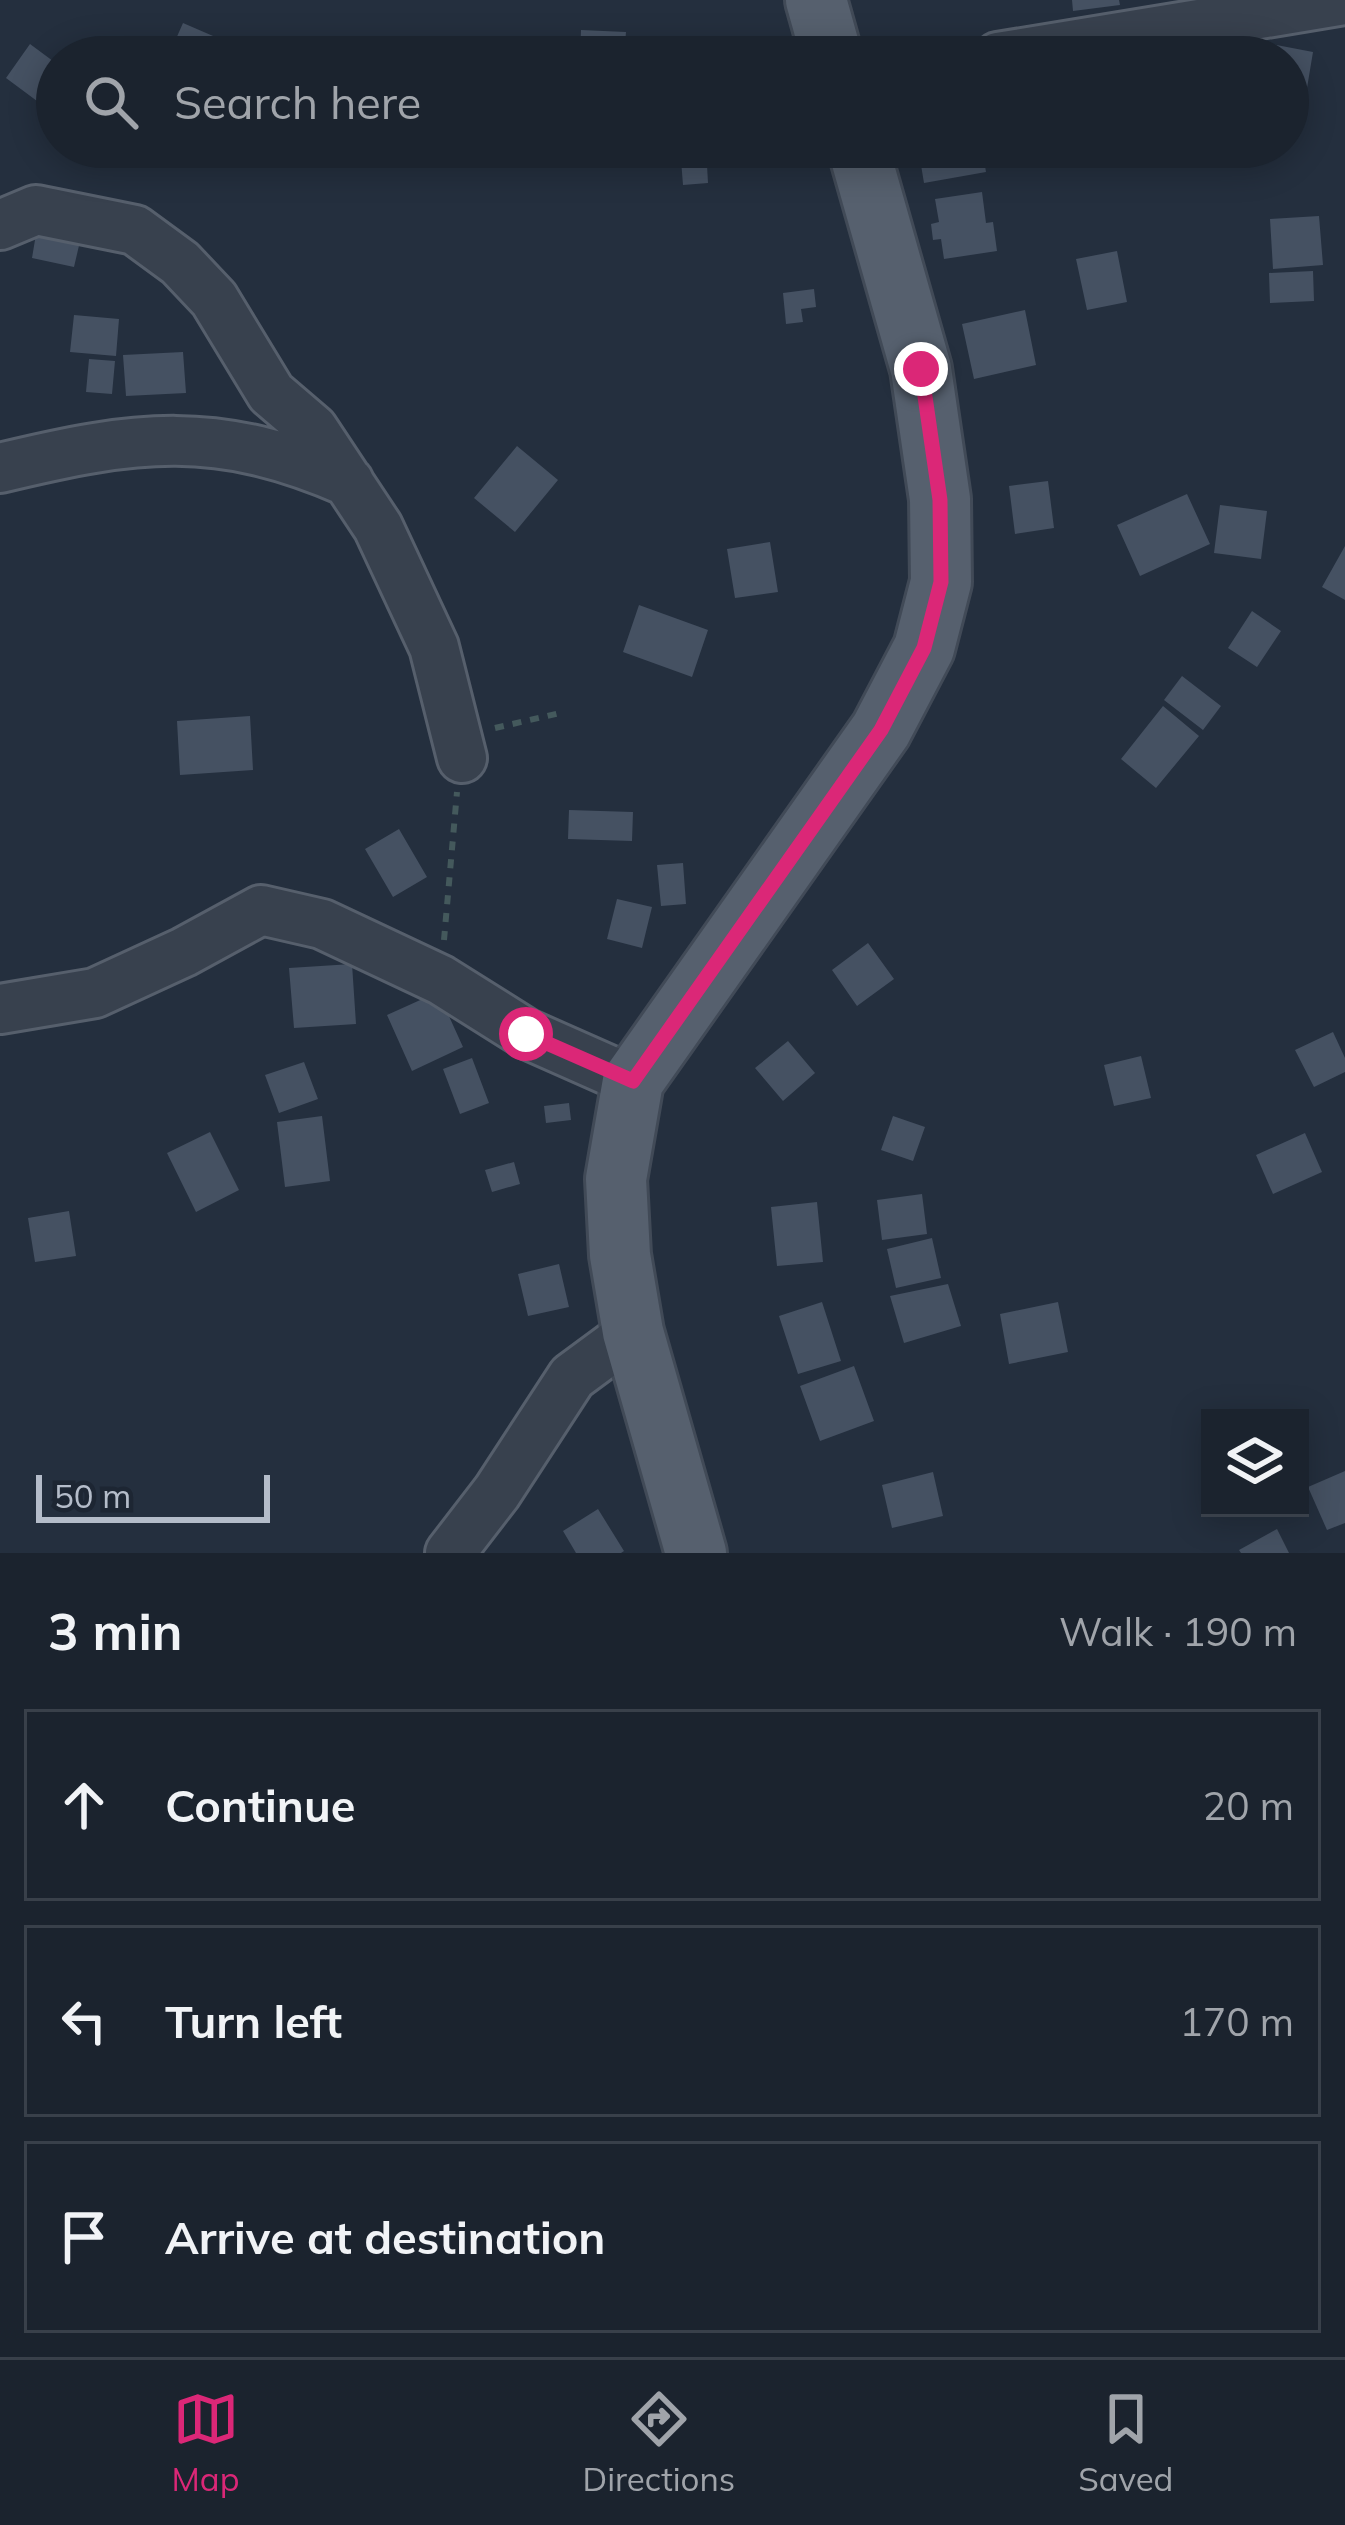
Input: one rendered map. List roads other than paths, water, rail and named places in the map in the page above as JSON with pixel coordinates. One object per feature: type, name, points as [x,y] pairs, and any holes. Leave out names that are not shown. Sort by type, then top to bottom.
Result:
[{"type":"main road","points":[[816,0],[826,36]]},
{"type":"main road","points":[[696,1553],[633,1332],[620,1255],[616,1178],[633,1081],[881,730],[924,648],[941,582],[940,500],[921,369],[864,168]]},
{"type":"street","points":[[1086,36],[1186,12],[1345,0]]},
{"type":"street","points":[[0,225],[36,210],[135,230],[180,263],[214,299],[271,392],[313,429],[378,527],[434,647],[462,758]]},
{"type":"street","points":[[0,468],[130,440],[185,440],[243,445],[292,457],[349,482]]},
{"type":"street","points":[[0,1009],[94,993],[262,910],[322,924],[441,980],[526,1034],[633,1081]]},
{"type":"street","points":[[450,1553],[497,1492],[572,1377],[633,1332]]}]
